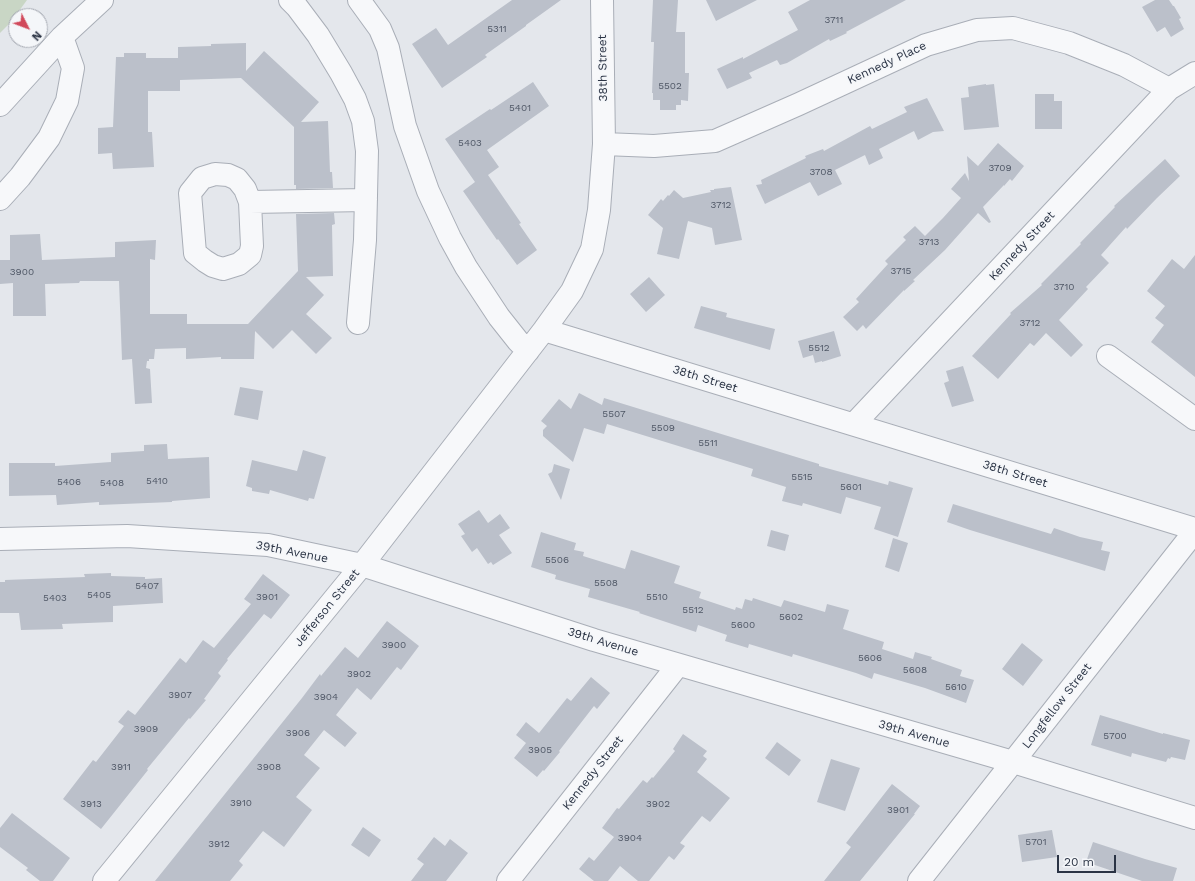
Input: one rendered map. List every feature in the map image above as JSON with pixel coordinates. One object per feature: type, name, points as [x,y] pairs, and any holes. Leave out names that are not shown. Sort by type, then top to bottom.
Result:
[{"type":"street","points":[[0,105],[62,38],[102,0]]},
{"type":"street","points":[[290,0],[318,35],[341,73],[355,99],[363,121],[367,151],[366,200],[365,240],[358,323]]},
{"type":"street","points":[[359,0],[380,29],[388,48],[405,126],[428,191],[450,238],[499,317],[528,351]]},
{"type":"street","name":"38th Street","points":[[602,0],[604,144],[599,210],[592,249],[572,291],[544,330],[1195,530]]},
{"type":"street","name":"Kennedy Place","points":[[604,144],[654,146],[715,141],[799,104],[926,44],[977,30],[1013,28],[1069,43],[1124,64],[1169,89]]},
{"type":"street","points":[[0,199],[20,177],[49,138],[67,101],[73,68],[62,38]]},
{"type":"street","name":"Kennedy Street","points":[[854,424],[1169,89],[1195,73]]},
{"type":"street","points":[[250,202],[366,200]]},
{"type":"street","name":"Jefferson Street","points":[[104,881],[362,565],[544,330]]},
{"type":"street","points":[[1108,356],[1195,419]]},
{"type":"street","name":"Longfellow Street","points":[[919,881],[1195,530]]},
{"type":"street","name":"39th Avenue","points":[[0,539],[127,536],[268,545],[362,565],[586,638],[1013,762],[1195,818]]},
{"type":"street","name":"Kennedy Street","points":[[508,881],[678,665]]},
{"type":"green space","points":[[0,0],[27,0],[21,8],[8,8],[8,25],[0,33]]},
{"type":"building","points":[[512,0],[561,0],[485,55],[487,57],[442,88],[412,44],[436,28],[448,45]]},
{"type":"building","points":[[653,0],[678,0],[676,32],[685,32],[685,73],[689,73],[688,101],[681,100],[681,105],[676,105],[676,110],[660,110],[660,100],[653,100],[654,42],[651,42]]},
{"type":"building","points":[[706,0],[757,0],[716,21]]},
{"type":"building","points":[[810,0],[906,0],[846,32],[847,33],[830,41],[829,39],[787,63],[780,65],[777,60],[749,73],[752,78],[727,89],[717,69],[743,57],[743,59],[798,30],[788,12]]},
{"type":"building","points":[[1155,0],[1169,0],[1181,18],[1179,19],[1184,29],[1171,37],[1165,27],[1157,32],[1142,7]]},
{"type":"building","points":[[246,43],[246,71],[264,51],[319,102],[301,122],[328,121],[330,172],[332,172],[333,188],[296,189],[296,185],[294,185],[294,127],[241,78],[180,80],[180,91],[148,91],[148,132],[152,132],[154,167],[113,169],[112,153],[98,154],[98,128],[113,127],[116,57],[124,57],[124,53],[146,53],[146,58],[178,58],[178,47]]},
{"type":"building","points":[[533,82],[549,106],[487,150],[499,167],[488,175],[521,223],[519,224],[537,250],[517,265],[498,239],[497,240],[463,191],[475,182],[445,139]]},
{"type":"building","points":[[994,84],[999,127],[964,130],[961,98],[969,97],[968,87]]},
{"type":"building","points":[[1035,94],[1054,94],[1054,101],[1062,101],[1062,129],[1035,129]]},
{"type":"building","points":[[927,98],[944,131],[933,132],[918,140],[914,131],[879,149],[883,158],[869,165],[865,155],[835,170],[842,184],[818,196],[810,182],[765,204],[756,185],[762,184],[761,180],[806,158],[805,156],[823,149],[824,151],[870,126],[872,129],[907,112],[904,107]]},
{"type":"building","points":[[998,143],[1024,166],[1012,181],[1010,179],[983,207],[991,222],[989,223],[978,213],[945,250],[913,280],[915,281],[904,290],[866,329],[863,325],[857,331],[843,317],[859,302],[856,299],[888,264],[885,261],[906,240],[903,237],[915,226],[925,236],[961,198],[951,189],[965,173],[969,181],[967,156],[978,166]]},
{"type":"building","points":[[1165,159],[1180,176],[1127,229],[1126,227],[1101,255],[1109,263],[1086,287],[1088,289],[1059,320],[1083,345],[1071,357],[1046,333],[1034,346],[1030,343],[998,379],[972,356],[1011,314],[1010,313],[1042,285],[1041,284],[1081,244],[1080,243],[1115,207],[1114,206]]},
{"type":"building","points":[[731,187],[742,240],[715,245],[712,228],[688,221],[679,259],[657,254],[663,228],[648,215],[661,199],[663,201],[674,190],[683,198],[711,192],[710,190],[714,189]]},
{"type":"building","points":[[334,213],[335,224],[332,225],[333,276],[306,277],[324,295],[306,314],[332,338],[316,354],[292,330],[273,349],[255,331],[254,359],[221,359],[221,357],[186,359],[186,348],[155,349],[154,359],[149,359],[149,361],[147,361],[146,368],[150,369],[152,403],[135,404],[132,359],[122,360],[119,281],[80,281],[79,283],[45,284],[46,316],[13,316],[13,283],[0,284],[0,260],[10,260],[10,235],[40,234],[42,260],[115,257],[115,242],[156,240],[155,260],[150,259],[150,314],[187,314],[187,324],[248,324],[298,271],[296,214]]},
{"type":"building","points":[[1195,255],[1195,377],[1151,342],[1164,325],[1155,318],[1165,306],[1147,291],[1172,259],[1184,269]]},
{"type":"building","points":[[649,277],[665,295],[646,312],[630,294]]},
{"type":"building","points":[[701,306],[727,313],[726,317],[775,329],[770,350],[694,328]]},
{"type":"building","points":[[834,331],[841,356],[815,363],[813,355],[803,358],[798,341]]},
{"type":"building","points":[[963,366],[974,401],[952,407],[944,383],[949,381],[946,371]]},
{"type":"building","points":[[240,387],[263,391],[258,420],[234,415]]},
{"type":"building","points":[[579,393],[602,405],[604,398],[819,464],[819,466],[888,485],[889,481],[913,488],[898,537],[874,529],[881,507],[846,497],[841,514],[803,503],[802,506],[782,501],[786,487],[751,476],[753,469],[607,424],[604,434],[584,428],[573,462],[543,436],[543,430],[547,426],[541,421],[559,399],[571,409]]},
{"type":"building","points":[[167,444],[168,459],[209,457],[210,498],[172,502],[99,505],[99,502],[57,505],[56,495],[9,496],[9,463],[55,463],[55,466],[111,462],[111,453],[144,451],[144,445]]},
{"type":"building","points":[[303,450],[326,457],[314,499],[309,498],[308,501],[270,490],[269,494],[252,491],[252,488],[246,486],[252,460],[297,471]]},
{"type":"building","points":[[554,464],[570,469],[561,500],[548,474],[552,472]]},
{"type":"building","points":[[953,504],[1051,534],[1054,528],[1080,537],[1103,542],[1101,550],[1110,552],[1105,571],[947,522]]},
{"type":"building","points":[[479,510],[488,523],[500,514],[510,528],[499,535],[512,553],[493,565],[491,562],[488,564],[477,548],[472,552],[461,536],[465,534],[458,524]]},
{"type":"building","points":[[771,530],[789,535],[785,551],[767,546]]},
{"type":"building","points":[[541,532],[576,543],[574,550],[584,552],[583,556],[625,569],[631,550],[680,566],[674,583],[701,592],[699,598],[735,610],[736,607],[742,609],[745,599],[752,601],[753,598],[781,607],[784,600],[825,612],[827,604],[849,610],[843,629],[884,642],[882,649],[913,659],[915,652],[932,657],[931,659],[962,670],[960,676],[974,680],[966,703],[925,688],[874,673],[872,679],[793,654],[792,657],[749,644],[748,648],[725,641],[727,635],[698,625],[696,632],[639,613],[640,612],[588,597],[590,589],[555,579],[556,575],[531,567]]},
{"type":"building","points":[[893,538],[908,543],[899,572],[885,567]]},
{"type":"building","points":[[111,573],[111,576],[145,577],[145,579],[162,578],[163,603],[113,606],[113,622],[62,624],[63,629],[21,630],[19,613],[0,613],[0,582],[5,582],[5,580],[85,577],[84,574]]},
{"type":"building","points":[[263,574],[290,595],[271,619],[264,614],[227,659],[228,660],[218,673],[221,676],[204,699],[206,700],[190,719],[189,718],[147,769],[148,770],[101,829],[63,799],[93,760],[96,762],[124,726],[118,722],[128,710],[135,715],[180,658],[186,663],[203,640],[214,648],[251,604],[244,599]]},
{"type":"building","points":[[387,621],[419,646],[401,670],[397,667],[371,700],[357,688],[336,715],[357,733],[345,747],[324,730],[304,755],[320,768],[296,797],[312,810],[284,847],[263,831],[239,861],[243,865],[230,881],[155,881],[320,674],[321,676],[345,647],[358,658]]},
{"type":"building","points":[[1022,643],[1043,660],[1023,686],[1002,669]]},
{"type":"building","points":[[591,677],[610,693],[597,709],[594,706],[559,751],[560,752],[537,777],[514,758],[526,743],[516,735],[526,722],[539,733],[567,698],[571,701]]},
{"type":"building","points":[[1100,715],[1163,734],[1190,740],[1185,760],[1171,757],[1170,759],[1168,758],[1166,762],[1132,753],[1131,757],[1091,745]]},
{"type":"building","points":[[683,734],[707,751],[703,756],[707,759],[697,772],[730,798],[710,822],[702,816],[680,843],[685,846],[674,860],[669,856],[649,881],[638,881],[620,866],[608,881],[594,881],[579,869],[589,857],[594,861],[614,837],[602,828],[617,808],[619,809],[643,780],[647,783],[652,777],[653,778],[675,751],[673,749]]},
{"type":"building","points":[[777,742],[801,760],[789,776],[765,758]]},
{"type":"building","points":[[831,759],[860,768],[845,811],[817,802]]},
{"type":"building","points":[[892,784],[920,806],[915,814],[860,881],[824,881],[851,847],[846,843]]},
{"type":"building","points":[[12,813],[70,858],[53,881],[40,881],[26,870],[28,868],[0,847],[0,828]]},
{"type":"building","points":[[363,827],[381,840],[369,857],[351,845]]},
{"type":"building","points":[[1052,830],[1057,857],[1022,862],[1018,835]]},
{"type":"building","points":[[434,837],[445,846],[450,839],[468,853],[446,881],[411,881],[424,864],[417,859]]},
{"type":"building","points":[[1093,842],[1177,868],[1173,881],[1142,881],[1086,862]]}]
